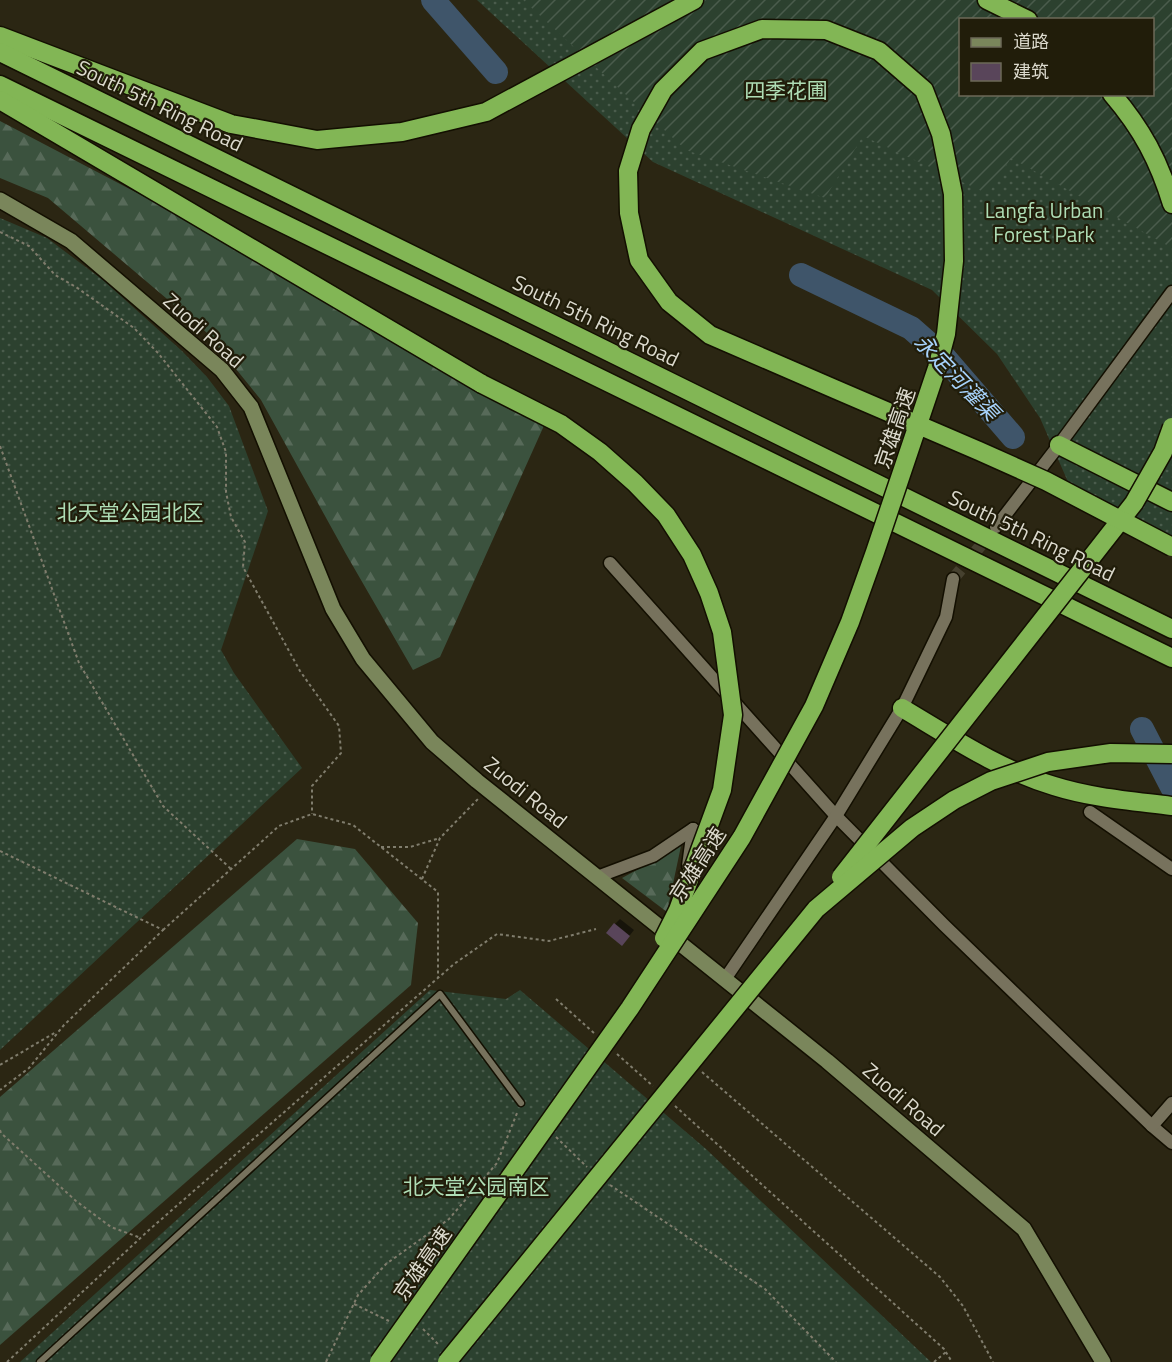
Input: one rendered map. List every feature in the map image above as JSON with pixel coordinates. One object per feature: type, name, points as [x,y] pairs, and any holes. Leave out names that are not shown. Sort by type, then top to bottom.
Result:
[{"type":"highway","points":[[0,36],[231,124],[317,140],[402,132],[486,112],[694,0]]},
{"type":"highway","points":[[987,0],[1024,18]]},
{"type":"highway","name":"京雄高速","points":[[379,1362],[630,1008],[742,837],[814,706],[850,622],[875,552],[938,368],[946,334],[954,261],[953,194],[941,134],[924,90],[879,51],[826,30],[762,29],[702,51],[663,90],[641,129],[628,171],[629,213],[639,260],[669,302],[710,334],[1046,481],[1172,547]]},
{"type":"highway","name":"South 5th Ring Road","points":[[0,52],[1172,629]]},
{"type":"highway","points":[[0,85],[1172,658]]},
{"type":"highway","points":[[1114,96],[1145,137],[1164,178],[1172,204]]},
{"type":"highway","points":[[0,100],[482,384],[561,424],[600,452],[666,515],[692,555],[709,593],[722,632],[732,715],[722,790],[678,910],[630,1008]]},
{"type":"highway","points":[[447,1362],[816,909],[1134,503],[1163,452],[1172,427]]},
{"type":"highway","points":[[1059,446],[1172,502]]},
{"type":"highway","points":[[902,708],[1002,766],[1054,786],[1112,799],[1172,806]]},
{"type":"highway","points":[[816,909],[912,828],[954,800],[991,781],[1048,762],[1111,753],[1172,754]]},
{"type":"main road","name":"Zuodi Road","points":[[0,200],[72,241],[222,370],[251,407],[333,609],[363,659],[432,742],[488,790],[827,1060],[1024,1229],[1103,1362]]},
{"type":"street","points":[[996,527],[1059,446],[1172,292]]},
{"type":"street","points":[[610,563],[836,816],[944,925],[1172,1143]]},
{"type":"street","points":[[725,979],[836,816],[902,708],[946,617],[952,579]]},
{"type":"street","points":[[1090,812],[1172,869]]},
{"type":"street","points":[[597,877],[653,856],[693,829],[685,885],[683,946]]},
{"type":"street","points":[[1152,1126],[1172,1102]]},
{"type":"lane","points":[[40,1362],[440,994],[521,1103]]},
{"type":"path","points":[[0,232],[29,246],[55,275],[134,328],[158,353],[217,427],[226,452],[226,492],[231,517],[245,542],[243,567],[300,671],[339,726],[340,753],[312,786],[312,814]]},
{"type":"path","points":[[0,446],[80,663],[163,806],[231,869]]},
{"type":"path","points":[[422,879],[440,838],[488,790]]},
{"type":"path","points":[[0,1090],[29,1068],[58,1031],[163,930],[279,826],[312,814],[353,825],[438,892],[438,978]]},
{"type":"path","points":[[381,847],[410,848],[440,838]]},
{"type":"path","points":[[0,850],[163,930]]},
{"type":"path","points":[[7,1362],[141,1238],[454,964],[497,934],[549,941],[596,929]]},
{"type":"path","points":[[556,999],[600,1039]]},
{"type":"path","points":[[0,1065],[58,1031]]},
{"type":"path","points":[[609,1047],[654,1087]]},
{"type":"path","points":[[700,1071],[940,1277],[963,1306],[993,1362]]},
{"type":"path","points":[[672,1103],[946,1352],[952,1362]]},
{"type":"path","points":[[0,1130],[76,1202],[111,1227],[141,1238]]},
{"type":"path","points":[[934,1362],[946,1352]]},
{"type":"green space","name":"Langfa Urban Forest Park","points":[[477,0],[1172,0],[1172,540],[1072,491],[1040,418],[997,354],[932,290],[653,162]]},
{"type":"green space","name":"四季花圃","points":[[523,0],[1172,0],[1172,248],[1011,158],[988,194],[863,136],[825,198],[686,150]]},
{"type":"green space","points":[[0,121],[551,410],[440,657],[413,670],[261,400],[206,332],[48,198],[0,178]]},
{"type":"green space","name":"北天堂公园北区","points":[[0,218],[47,238],[103,280],[182,351],[207,377],[229,406],[268,511],[221,650],[234,673],[302,768],[0,1050]]},
{"type":"green space","points":[[297,839],[355,849],[418,923],[411,985],[0,1345],[0,1097]]},
{"type":"green space","points":[[681,846],[667,912],[622,878]]},
{"type":"green space","name":"北天堂公园南区","points":[[430,990],[506,999],[520,990],[706,1149],[931,1362],[20,1362]]},
{"type":"building","points":[[614,923],[630,936],[622,946],[606,933]]},
{"type":"waterway","name":"永定河灌渠","points":[[433,0],[496,72]]},
{"type":"waterway","name":"永定河灌渠","points":[[801,275],[911,328],[944,357],[1013,437]]},
{"type":"waterway","name":"永定河灌渠","points":[[1142,729],[1172,787]]},
{"type":"tunnel","points":[[953,579],[991,533]]}]
